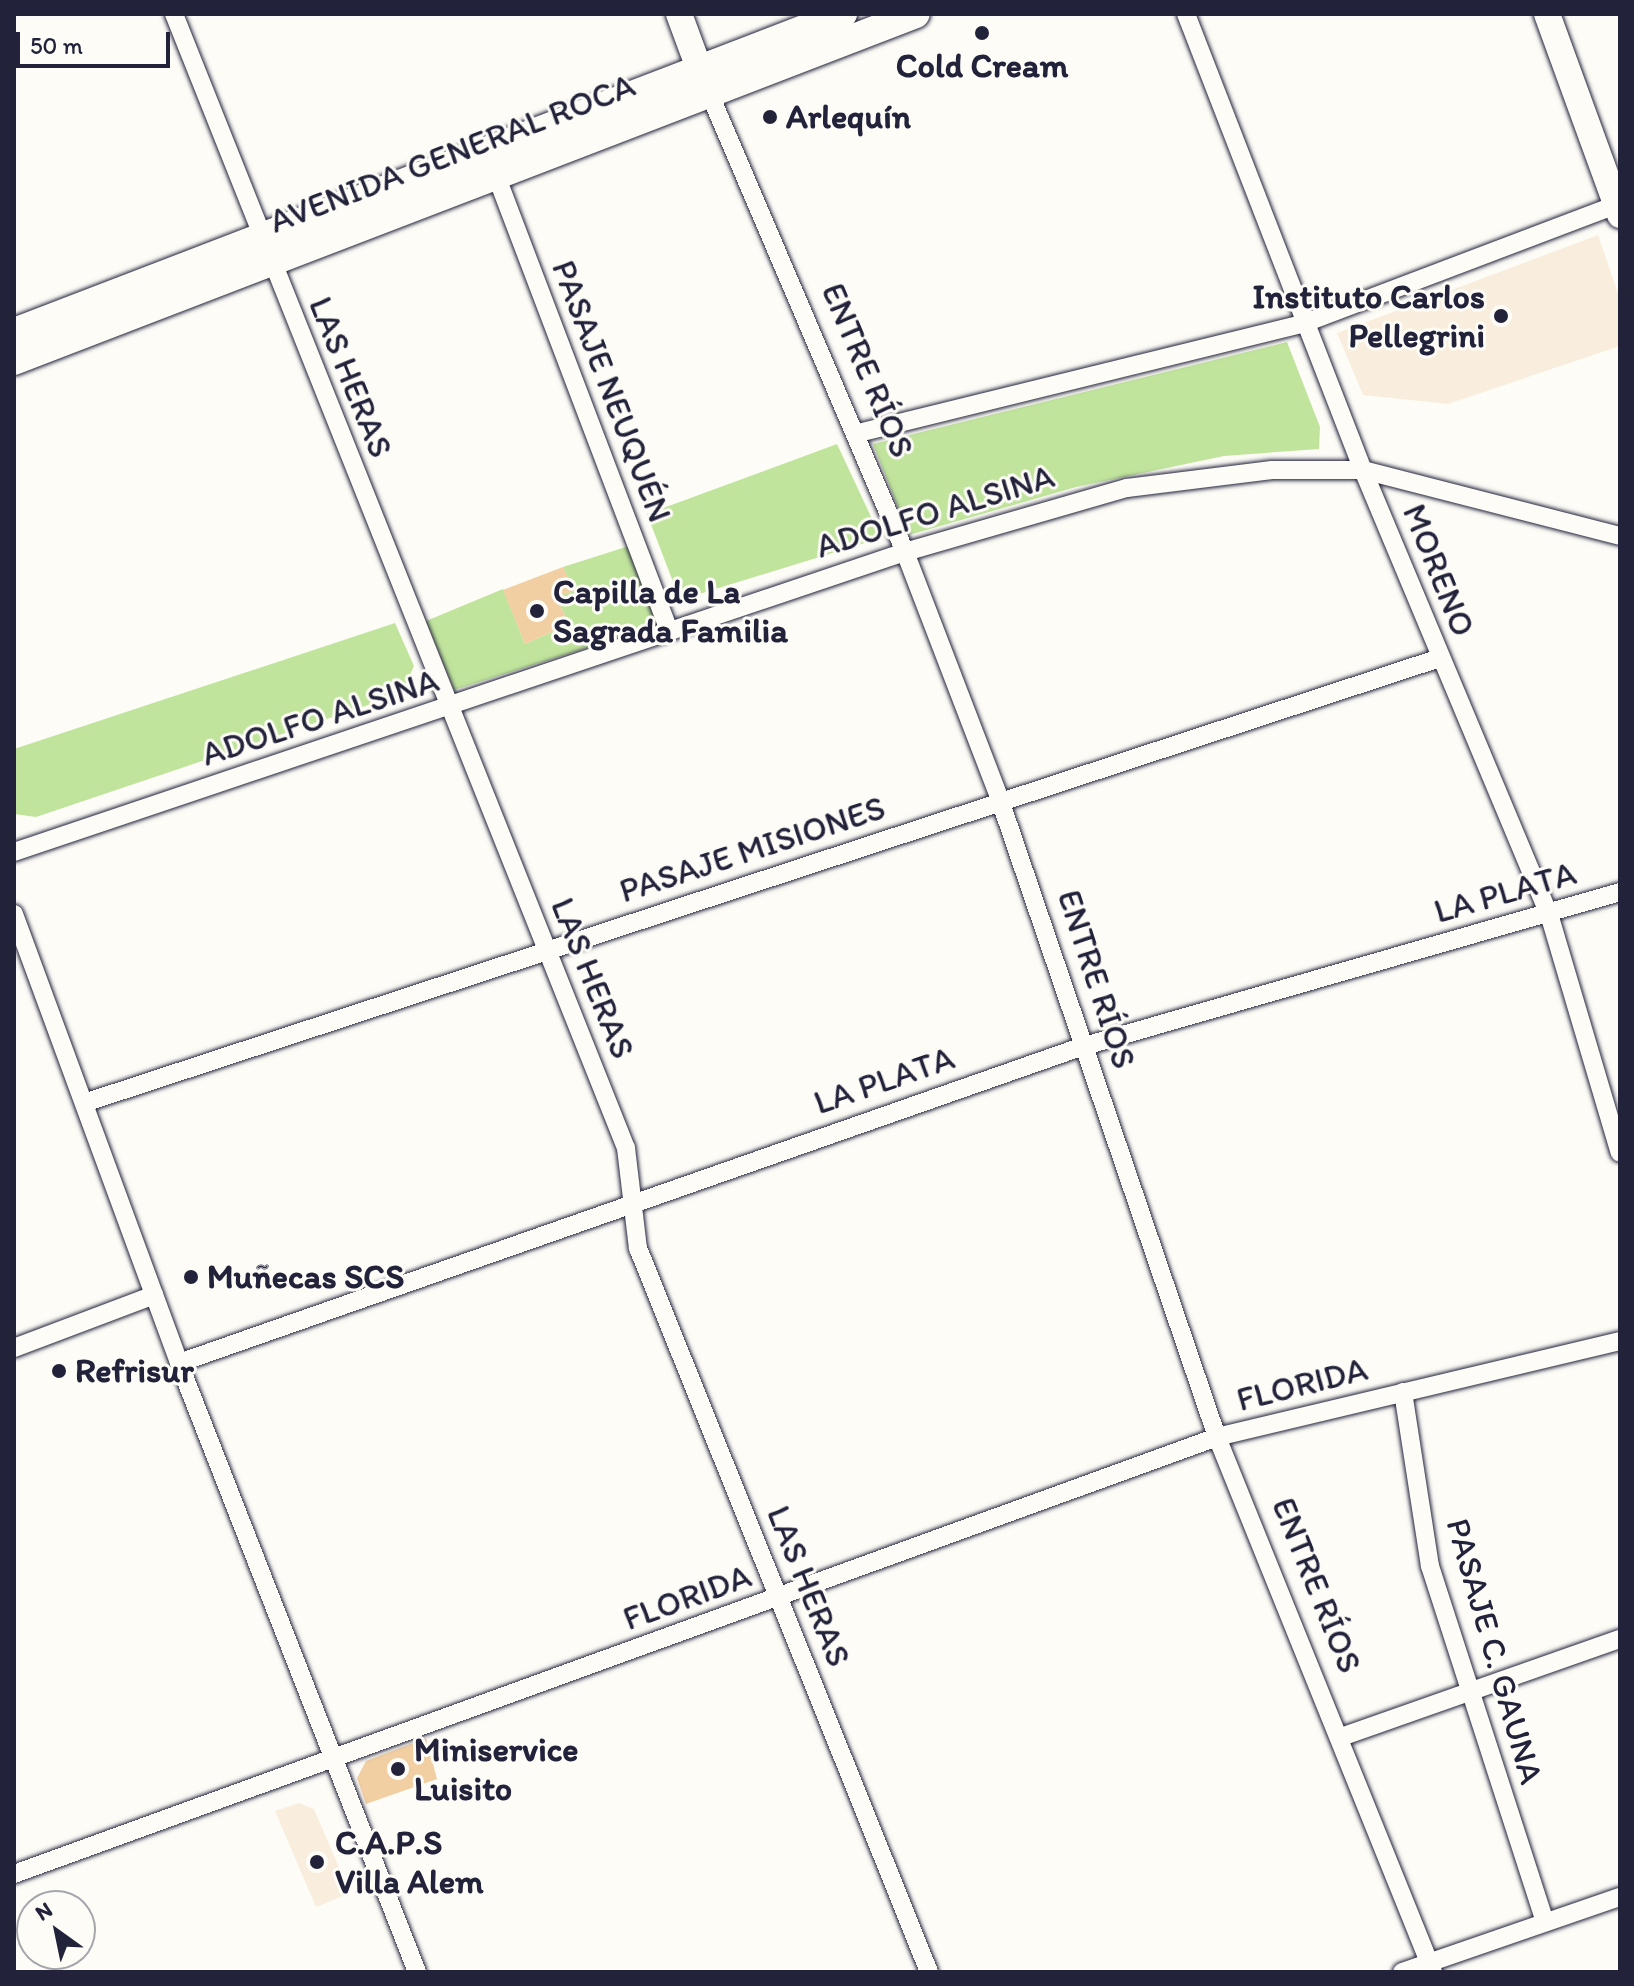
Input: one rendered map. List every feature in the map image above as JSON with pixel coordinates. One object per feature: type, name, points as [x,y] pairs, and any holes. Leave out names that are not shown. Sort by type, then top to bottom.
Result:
[{"type":"main road","name":"ENTRE RÍOS","points":[[679,14],[704,80]]},
{"type":"main road","name":"AVENIDA GENERAL ROCA","points":[[14,332],[496,175],[843,14]]},
{"type":"main road","name":"AVENIDA GENERAL ROCA","points":[[14,361],[266,249],[704,80],[916,14]]},
{"type":"main road","points":[[1547,14],[1618,210]]},
{"type":"street","name":"LAS HERAS","points":[[174,14],[626,1148],[638,1248],[929,1972]]},
{"type":"street","name":"MORENO","points":[[1186,14],[1363,470],[1549,914],[1620,1153]]},
{"type":"street","name":"ENTRE RÍOS","points":[[704,80],[858,433],[905,552],[1000,800],[1081,1047],[1217,1437],[1341,1737],[1431,1967]]},
{"type":"street","name":"PASAJE NEUQUÉN","points":[[496,175],[669,631]]},
{"type":"street","points":[[858,433],[1305,323],[1618,210]]},
{"type":"street","name":"ADOLFO ALSINA","points":[[14,852],[905,552],[1127,488],[1272,470],[1363,470],[1620,536]]},
{"type":"street","name":"PASAJE MISIONES","points":[[84,1103],[1440,658]]},
{"type":"street","name":"LA PLATA","points":[[179,1363],[633,1200],[1081,1047],[1620,892]]},
{"type":"street","points":[[14,914],[179,1363],[335,1759],[410,1970]]},
{"type":"street","points":[[14,1348],[154,1295]]},
{"type":"street","name":"FLORIDA","points":[[14,1874],[1217,1437],[1620,1341]]},
{"type":"street","name":"PASAJE C. GAUNA","points":[[1403,1392],[1430,1566],[1467,1693],[1545,1922]]},
{"type":"street","points":[[1341,1737],[1620,1639]]},
{"type":"street","points":[[1402,1972],[1431,1967],[1545,1922],[1620,1897]]},
{"type":"shaded area","name":"Instituto Carlos Pellegrini","points":[[1598,235],[1620,299],[1620,346],[1448,404],[1363,395],[1337,333]]},
{"type":"shaded area","name":"C.A.P.S Villa Alem","points":[[299,1803],[314,1809],[350,1893],[316,1907],[275,1811]]},
{"type":"green space","points":[[1287,342],[1320,427],[1319,449],[1224,456],[1076,487],[909,535],[873,444]]},
{"type":"green space","points":[[837,444],[881,538],[680,600],[647,514]]},
{"type":"green space","points":[[629,546],[659,625],[454,690],[426,621],[503,589],[525,644],[569,624],[556,597],[573,591],[563,567]]},
{"type":"green space","points":[[395,623],[414,666],[401,694],[36,817],[14,814],[14,749]]},
{"type":"building","name":"Capilla de La Sagrada Familia","points":[[563,567],[574,591],[556,597],[569,624],[525,644],[503,590]]},
{"type":"building","name":"Miniservice Luisito","points":[[426,1738],[437,1779],[366,1804],[357,1778],[366,1761]]},
{"type":"place","name":"Cold Cream","points":[[982,33]]},
{"type":"place","name":"Arlequín","points":[[770,117]]},
{"type":"place","name":"Instituto Carlos Pellegrini","points":[[1501,316]]},
{"type":"place","name":"Capilla de La Sagrada Familia","points":[[537,611]]},
{"type":"place","name":"Muñecas SCS","points":[[191,1277]]},
{"type":"place","name":"Refrisur","points":[[59,1371]]},
{"type":"place","name":"Miniservice Luisito","points":[[398,1769]]},
{"type":"place","name":"C.A.P.S Villa Alem","points":[[317,1862]]}]
